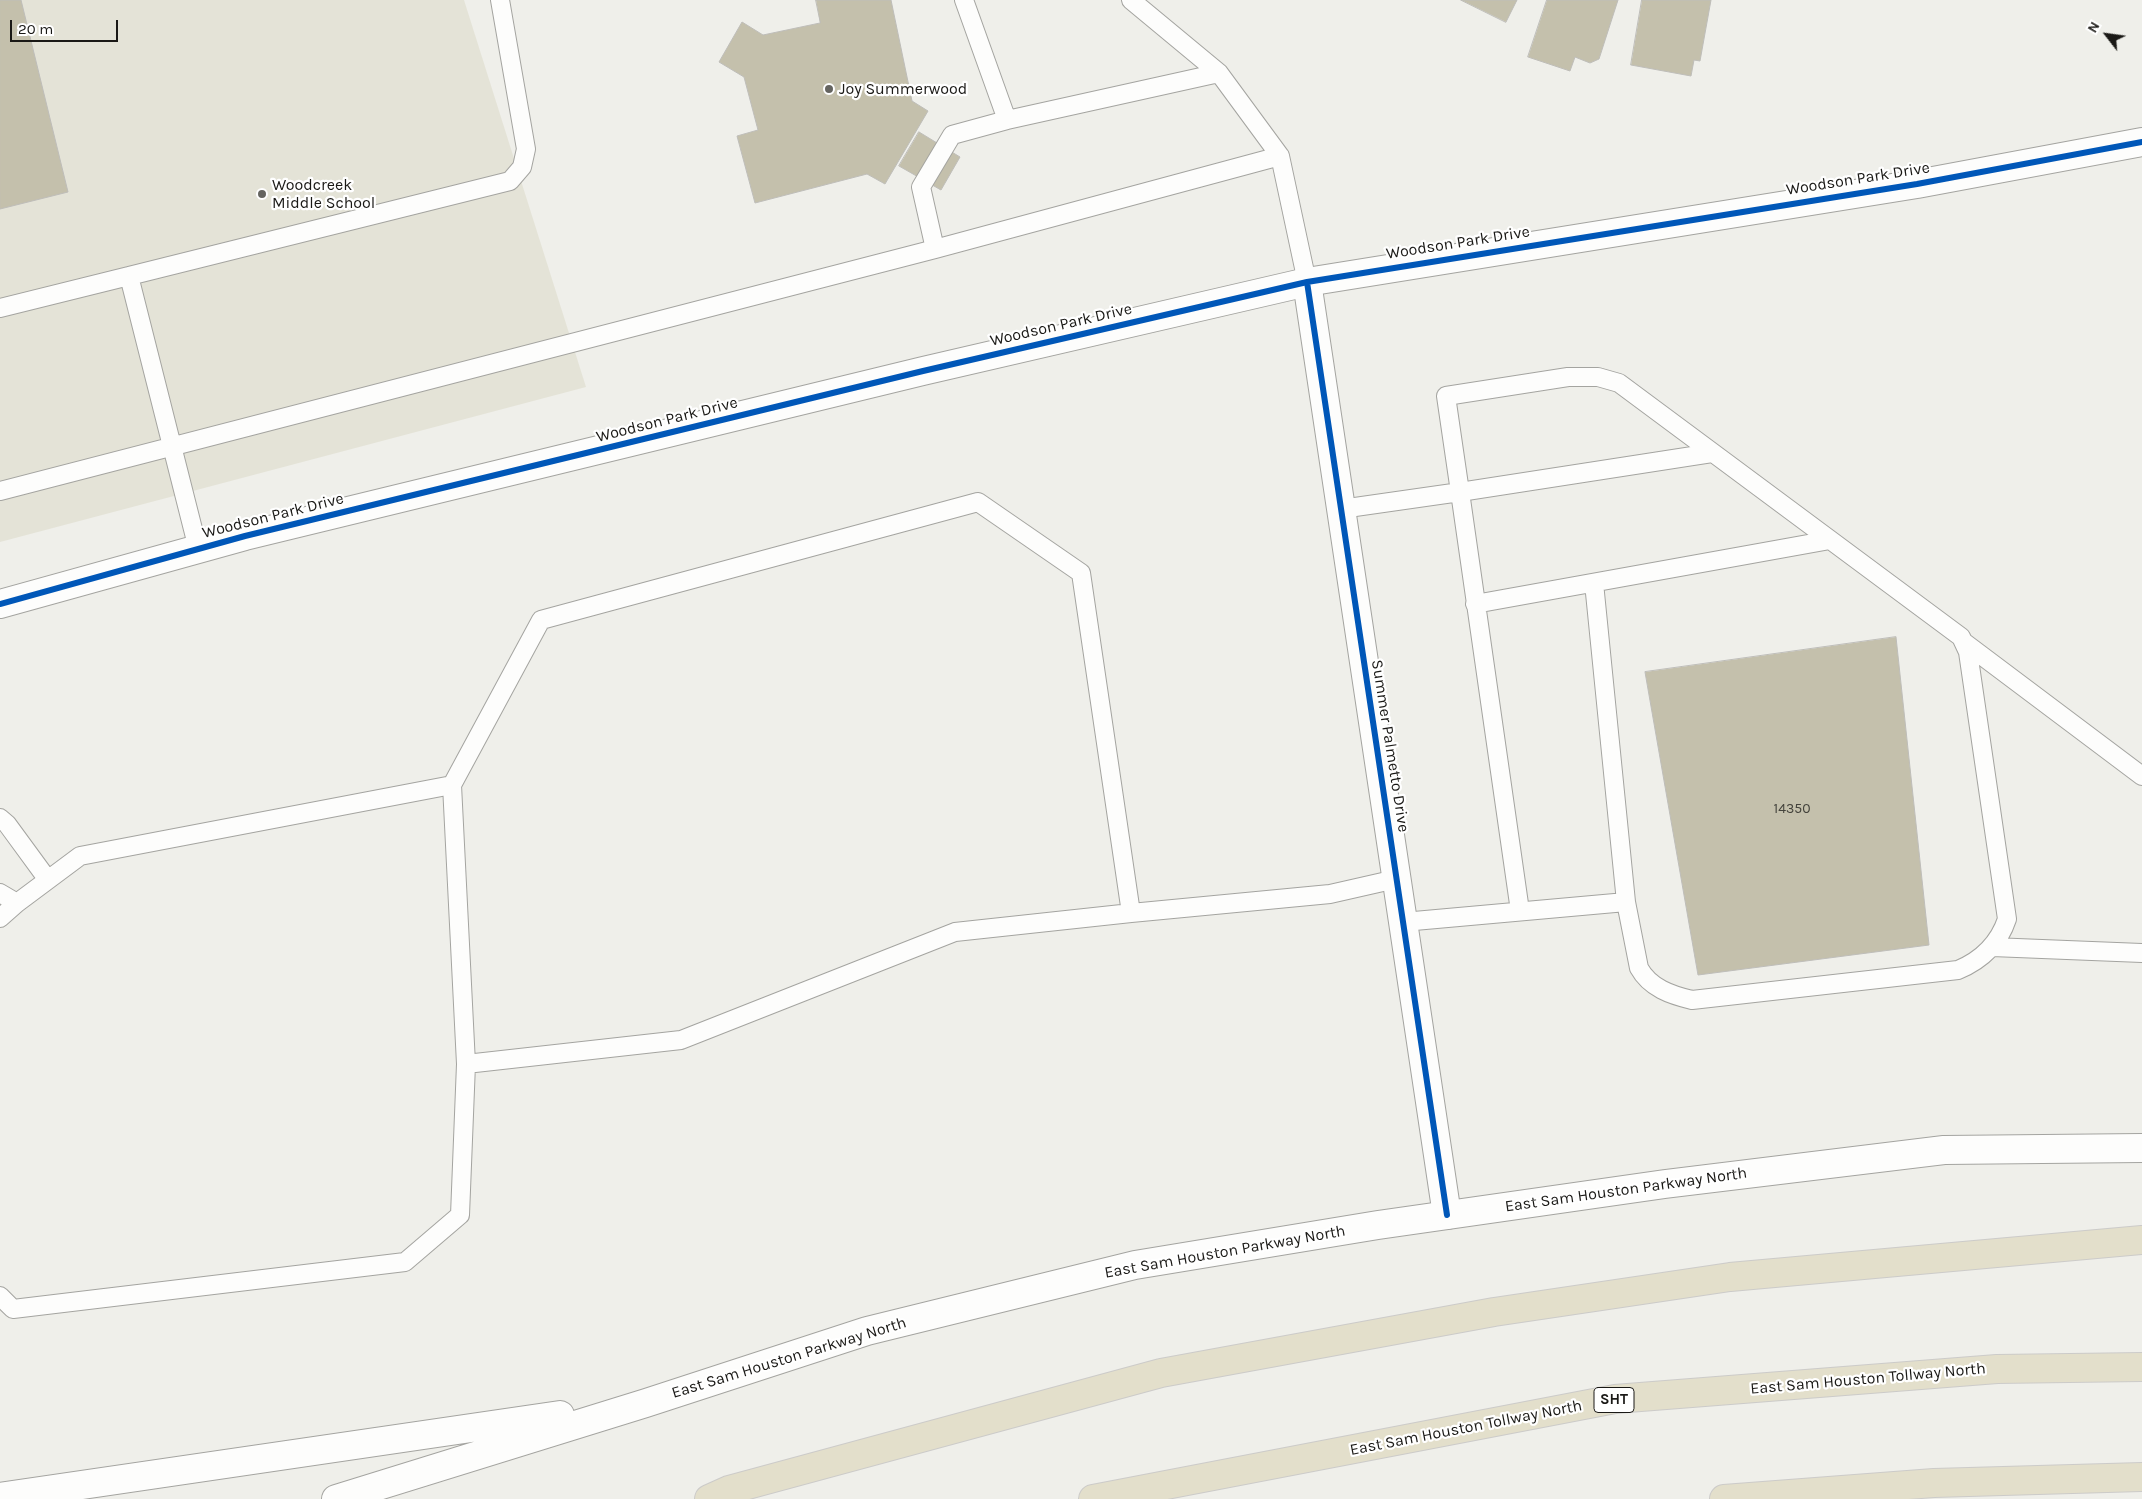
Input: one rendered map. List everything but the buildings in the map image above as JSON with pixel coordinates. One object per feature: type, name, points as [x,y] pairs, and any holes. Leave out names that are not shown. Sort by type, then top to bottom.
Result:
[{"type":"highway","points":[[709,1499],[729,1490],[1161,1373],[1484,1314],[1730,1278],[2142,1240]]},
{"type":"highway","name":"East Sam Houston Tollway North","points":[[1094,1499],[1615,1399],[1997,1368],[2142,1367]]},
{"type":"highway","points":[[1724,1499],[1934,1483],[2142,1477]]},
{"type":"street","name":"Woodson Park Drive","points":[[0,604],[245,536],[923,371],[1307,282],[1917,184],[2142,142]]},
{"type":"street","name":"Summer Palmetto Drive","points":[[1307,282],[1447,1215]]},
{"type":"street","name":"East Sam Houston Parkway North","points":[[336,1499],[646,1403],[867,1331],[1135,1265],[1447,1215],[1665,1184],[1944,1150],[2142,1148]]},
{"type":"street","points":[[0,1497],[646,1403]]},
{"type":"lane","points":[[0,308],[510,181],[522,167],[526,148],[500,0]]},
{"type":"lane","points":[[964,0],[1007,120]]},
{"type":"lane","points":[[1131,0],[1219,73],[1280,156],[1307,282]]},
{"type":"lane","points":[[935,249],[921,187],[952,135],[1007,120],[1219,73]]},
{"type":"lane","points":[[0,491],[935,249],[1280,156]]},
{"type":"lane","points":[[129,276],[198,549]]},
{"type":"lane","points":[[1520,911],[1446,396],[1568,377],[1598,377],[1619,383],[1961,637],[1968,652],[2007,919],[2003,933],[1992,947],[1970,965],[1958,970],[1692,1000],[1664,991],[1652,983],[1642,974],[1639,968],[1626,902],[1594,582]]},
{"type":"lane","points":[[1341,509],[1712,452]]},
{"type":"lane","points":[[0,1296],[13,1309],[405,1262],[460,1215],[466,1064],[452,785],[541,620],[978,502],[1081,573],[1131,913]]},
{"type":"lane","points":[[1475,604],[1830,540]]},
{"type":"lane","points":[[1965,643],[2142,776]]},
{"type":"lane","points":[[0,918],[80,856],[452,785]]},
{"type":"lane","points":[[0,818],[7,824],[48,880]]},
{"type":"lane","points":[[466,1064],[681,1040],[955,932],[1330,894],[1396,879]]},
{"type":"lane","points":[[0,893],[17,903]]},
{"type":"lane","points":[[1403,922],[1626,902]]},
{"type":"lane","points":[[1992,947],[2142,953]]},
{"type":"shaded area","name":"Woodcreek Middle School","points":[[0,0],[464,0],[586,387],[0,542]]},
{"type":"cycle path","points":[[0,604],[245,536],[923,371],[1307,282],[1917,184],[2142,142]]},
{"type":"cycle path","points":[[1307,282],[1447,1215]]},
{"type":"place","name":"Joy Summerwood","points":[[829,89]]},
{"type":"place","name":"Woodcreek Middle School","points":[[262,194]]}]
